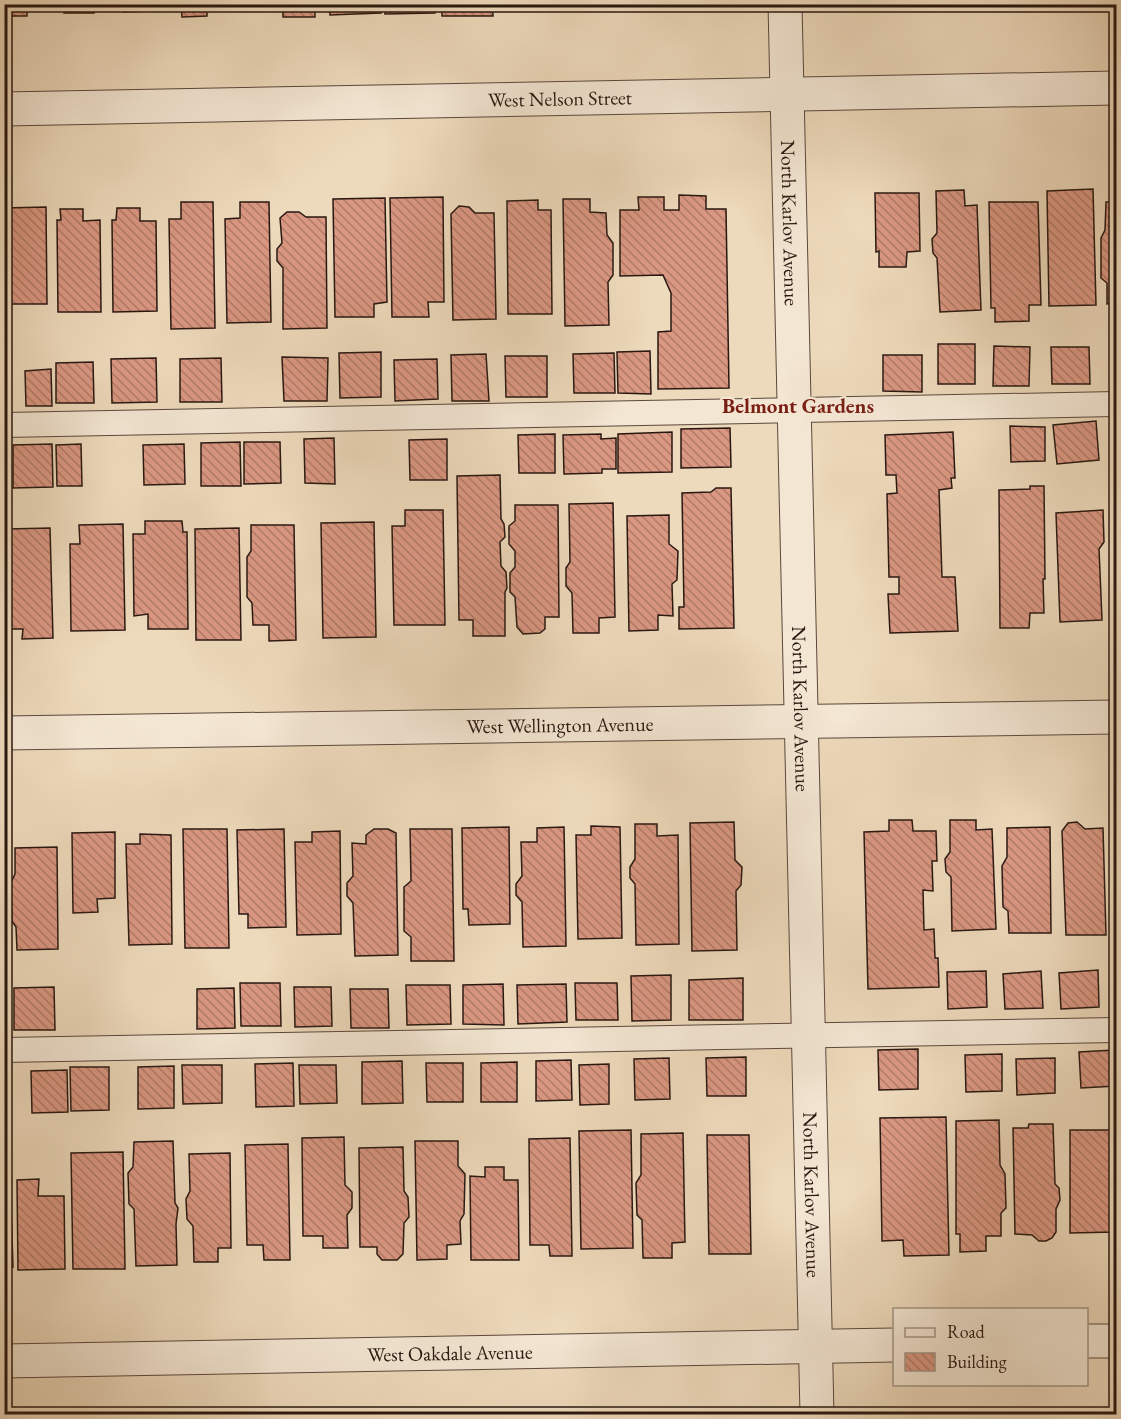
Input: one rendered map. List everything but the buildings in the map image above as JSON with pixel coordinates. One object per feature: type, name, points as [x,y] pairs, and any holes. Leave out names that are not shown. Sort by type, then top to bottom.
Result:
[{"type":"street","name":"North Karlov Avenue","points":[[785,4],[817,1414]]},
{"type":"street","name":"West Nelson Street","points":[[4,110],[1116,88]]},
{"type":"street","name":"West Wellington Avenue","points":[[4,733],[1116,717]]},
{"type":"street","points":[[1088,1341],[1116,1341]]},
{"type":"street","name":"West Oakdale Avenue","points":[[4,1361],[893,1345]]},
{"type":"lane","points":[[4,425],[1116,404]]},
{"type":"lane","points":[[4,1050],[1116,1030]]},
{"type":"district","name":"Belmont Gardens","points":[[798,406]]}]
